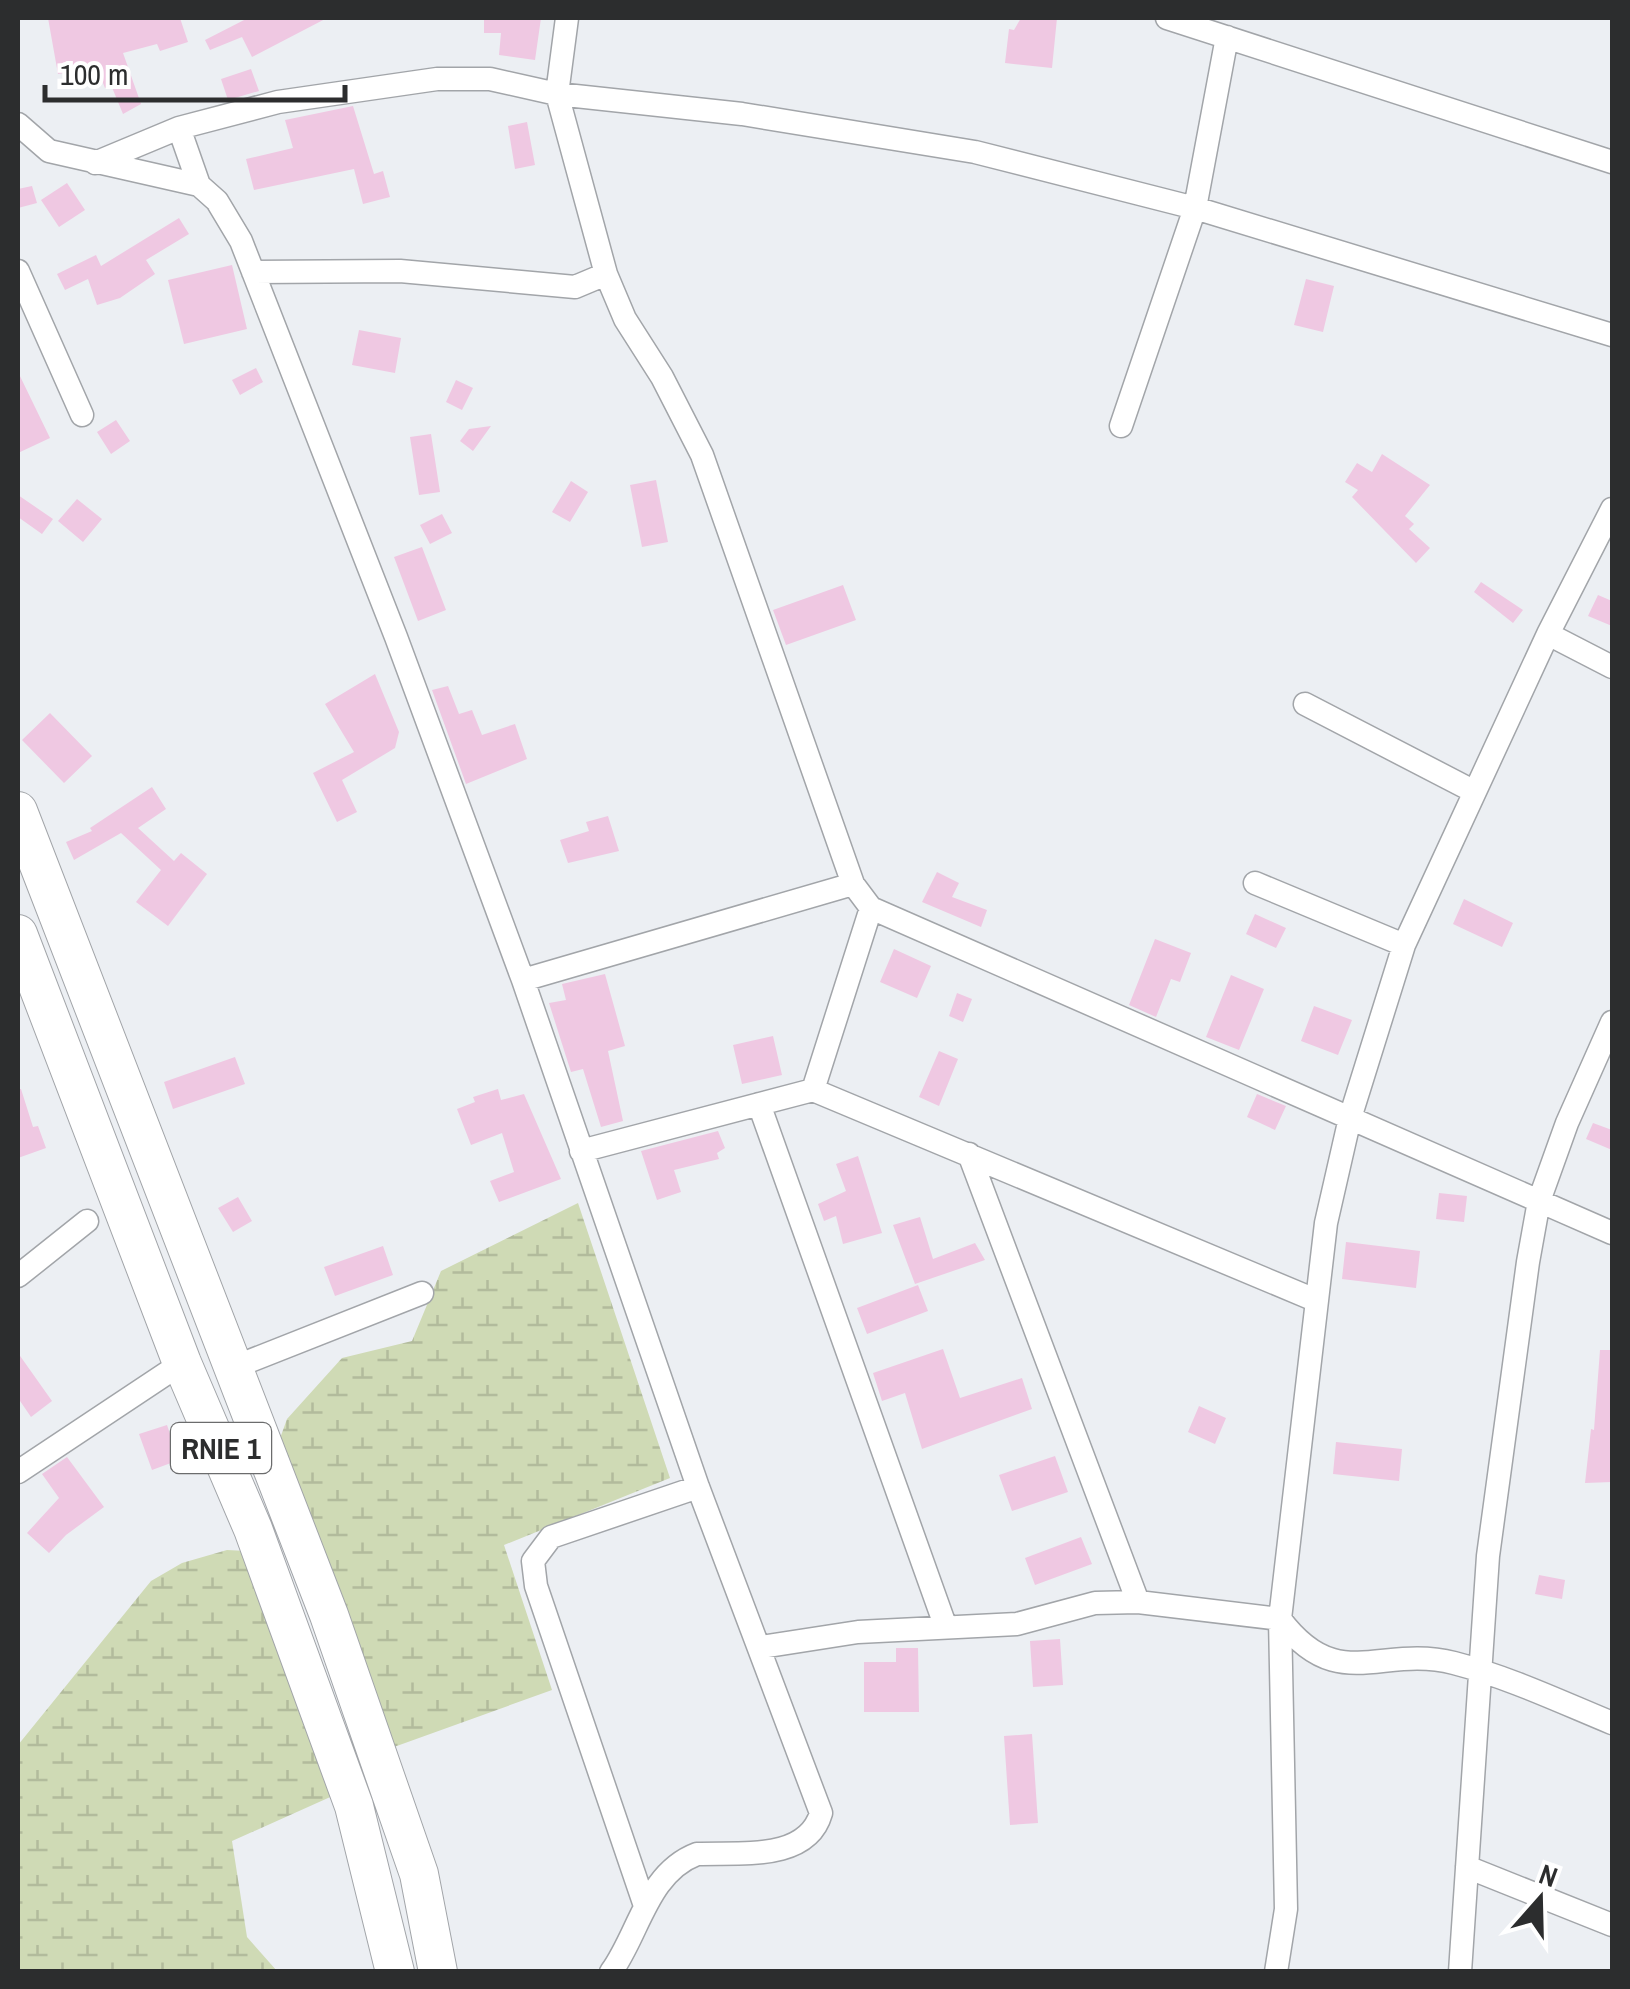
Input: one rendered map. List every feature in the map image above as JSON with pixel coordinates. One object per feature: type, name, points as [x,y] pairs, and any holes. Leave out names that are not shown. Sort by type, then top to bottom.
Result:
[{"type":"highway","name":"RNIE 1","points":[[18,810],[329,1614],[419,1874],[438,1972]]},
{"type":"highway","name":"RNIE 1","points":[[18,934],[182,1363],[253,1529],[354,1806],[395,1972]]},
{"type":"street","points":[[567,18],[557,94],[606,274],[625,319],[662,377],[702,455],[854,884],[872,908],[1612,1233]]},
{"type":"street","points":[[1168,18],[1612,162]]},
{"type":"street","points":[[1121,426],[1195,208],[1227,36]]},
{"type":"street","points":[[95,163],[179,128],[278,102],[437,79],[490,79],[557,94],[742,114],[912,140],[1195,208],[1612,335]]},
{"type":"street","points":[[18,124],[49,152],[199,185]]},
{"type":"street","points":[[179,128],[199,185],[217,201],[253,272],[523,980],[698,1486],[762,1647],[821,1813],[816,1832],[802,1843],[779,1850],[691,1856],[644,1903],[626,1950],[610,1972]]},
{"type":"street","points":[[18,271],[82,415]]},
{"type":"street","points":[[253,272],[400,271],[575,287],[606,274]]},
{"type":"street","points":[[1276,1972],[1286,1909],[1280,1619],[1315,1300],[1350,1118],[1404,946],[1473,790],[1612,509]]},
{"type":"street","points":[[1548,634],[1612,667]]},
{"type":"street","points":[[1305,704],[1473,790]]},
{"type":"street","points":[[1255,883],[1404,946]]},
{"type":"street","points":[[523,980],[854,884]]},
{"type":"street","points":[[813,1090],[872,908]]},
{"type":"street","points":[[1460,1972],[1488,1556],[1539,1201],[1567,1123],[1612,1022]]},
{"type":"street","points":[[581,1151],[813,1090],[1315,1300]]},
{"type":"street","points":[[759,1104],[944,1626]]},
{"type":"street","points":[[969,1154],[1138,1602]]},
{"type":"street","points":[[18,1276],[87,1221]]},
{"type":"street","points":[[232,1368],[422,1293]]},
{"type":"street","points":[[18,1472],[182,1363]]},
{"type":"street","points":[[644,1903],[536,1586],[534,1560],[551,1537],[698,1486]]},
{"type":"street","points":[[762,1647],[944,1626],[1017,1624],[1095,1603],[1138,1602],[1280,1619],[1296,1640],[1332,1661],[1446,1661],[1612,1723]]},
{"type":"street","points":[[1467,1867],[1612,1925]]},
{"type":"green space","points":[[578,1203],[670,1478],[504,1545],[552,1690],[394,1747],[278,1444],[287,1419],[342,1358],[412,1341],[441,1271]]},
{"type":"green space","points":[[227,1550],[264,1552],[357,1785],[232,1841],[247,1937],[277,1971],[18,1971],[18,1745],[151,1581],[182,1563]]},
{"type":"building","points":[[48,18],[180,18],[188,42],[160,51],[157,44],[123,53],[141,104],[123,114],[111,85],[105,88],[97,68],[58,74]]},
{"type":"building","points":[[248,18],[327,18],[252,57],[242,37],[210,50],[205,40]]},
{"type":"building","points":[[484,18],[541,18],[535,60],[499,55],[501,33],[484,33]]},
{"type":"building","points":[[1021,18],[1057,18],[1052,68],[1005,63],[1009,29],[1014,30]]},
{"type":"building","points":[[251,69],[259,91],[228,100],[221,79]]},
{"type":"building","points":[[353,106],[374,174],[383,171],[390,197],[363,204],[354,169],[254,190],[246,159],[293,148],[285,120]]},
{"type":"building","points":[[527,122],[535,165],[515,169],[508,126]]},
{"type":"building","points":[[67,183],[85,210],[59,227],[41,200]]},
{"type":"building","points":[[32,186],[37,203],[18,208],[18,189]]},
{"type":"building","points":[[179,218],[189,234],[146,260],[155,274],[120,298],[97,305],[88,279],[65,290],[57,274],[96,255],[101,266]]},
{"type":"building","points":[[232,265],[247,329],[184,344],[168,280]]},
{"type":"building","points":[[1306,279],[1334,286],[1323,332],[1294,325]]},
{"type":"building","points":[[359,330],[401,338],[395,373],[352,365]]},
{"type":"building","points":[[256,368],[263,382],[240,395],[232,380]]},
{"type":"building","points":[[18,372],[50,438],[18,453]]},
{"type":"building","points":[[456,380],[473,388],[462,410],[446,402]]},
{"type":"building","points":[[116,420],[130,441],[111,454],[97,432]]},
{"type":"building","points":[[491,426],[473,451],[460,441],[469,429]]},
{"type":"building","points":[[431,434],[440,492],[419,495],[410,437]]},
{"type":"building","points":[[1382,454],[1430,485],[1405,516],[1414,524],[1409,529],[1430,548],[1416,563],[1352,497],[1358,490],[1345,482],[1357,463],[1372,472]]},
{"type":"building","points":[[656,480],[668,542],[642,547],[630,485]]},
{"type":"building","points":[[571,481],[588,492],[570,522],[552,512]]},
{"type":"building","points":[[18,495],[53,519],[42,534],[18,517]]},
{"type":"building","points":[[77,499],[102,519],[83,542],[58,521]]},
{"type":"building","points":[[442,514],[452,533],[430,544],[420,525]]},
{"type":"building","points":[[422,547],[446,610],[418,621],[394,557]]},
{"type":"building","points":[[1481,582],[1523,610],[1513,623],[1474,592]]},
{"type":"building","points":[[843,585],[856,620],[786,645],[773,610]]},
{"type":"building","points":[[1598,595],[1612,601],[1612,626],[1588,616]]},
{"type":"building","points":[[375,674],[399,732],[395,748],[342,780],[357,812],[337,822],[313,773],[354,752],[325,704]]},
{"type":"building","points":[[448,686],[459,714],[472,710],[482,735],[515,724],[527,759],[466,784],[432,690]]},
{"type":"building","points":[[50,713],[92,756],[64,783],[22,740]]},
{"type":"building","points":[[152,787],[166,809],[138,828],[174,861],[181,853],[207,874],[168,926],[136,902],[161,870],[121,833],[74,860],[66,842],[92,831],[90,828]]},
{"type":"building","points":[[608,816],[619,851],[568,863],[560,840],[589,831],[586,822]]},
{"type":"building","points":[[937,872],[959,883],[952,897],[987,910],[981,927],[922,902]]},
{"type":"building","points":[[1464,899],[1513,923],[1502,947],[1453,924]]},
{"type":"building","points":[[1255,914],[1286,928],[1276,948],[1246,934]]},
{"type":"building","points":[[1155,939],[1191,953],[1180,982],[1171,979],[1156,1017],[1129,1005]]},
{"type":"building","points":[[894,949],[931,966],[917,998],[880,982]]},
{"type":"building","points":[[605,974],[625,1046],[608,1051],[623,1121],[601,1127],[583,1069],[571,1072],[549,1003],[566,1000],[562,984]]},
{"type":"building","points":[[1231,975],[1264,989],[1239,1050],[1206,1037]]},
{"type":"building","points":[[957,993],[972,999],[963,1022],[949,1016]]},
{"type":"building","points":[[1314,1006],[1352,1020],[1338,1055],[1301,1041]]},
{"type":"building","points":[[773,1036],[782,1075],[742,1084],[733,1045]]},
{"type":"building","points":[[939,1051],[958,1059],[939,1106],[919,1097]]},
{"type":"building","points":[[235,1057],[245,1084],[173,1109],[164,1082]]},
{"type":"building","points":[[18,1089],[46,1148],[18,1158]]},
{"type":"building","points":[[498,1089],[501,1100],[524,1094],[561,1179],[499,1202],[490,1181],[514,1172],[502,1133],[471,1145],[457,1109],[475,1102],[473,1097]]},
{"type":"building","points":[[1257,1094],[1286,1106],[1275,1130],[1247,1117]]},
{"type":"building","points":[[1593,1123],[1612,1130],[1612,1150],[1586,1139]]},
{"type":"building","points":[[718,1131],[725,1148],[717,1153],[719,1159],[674,1170],[681,1192],[657,1200],[641,1151]]},
{"type":"building","points":[[858,1156],[882,1233],[843,1244],[836,1216],[824,1221],[818,1204],[846,1191],[836,1164]]},
{"type":"building","points":[[1439,1193],[1467,1196],[1464,1222],[1436,1219]]},
{"type":"building","points":[[238,1197],[252,1221],[233,1232],[218,1208]]},
{"type":"building","points":[[920,1217],[933,1259],[975,1243],[985,1260],[915,1284],[893,1225]]},
{"type":"building","points":[[1346,1242],[1420,1251],[1416,1288],[1342,1279]]},
{"type":"building","points":[[383,1246],[393,1275],[335,1296],[324,1267]]},
{"type":"building","points":[[918,1285],[928,1311],[867,1334],[857,1308]]},
{"type":"building","points":[[943,1349],[960,1398],[1022,1378],[1032,1409],[922,1449],[905,1393],[882,1401],[873,1373]]},
{"type":"building","points":[[1600,1350],[1612,1350],[1612,1482],[1585,1483],[1591,1429],[1594,1430]]},
{"type":"building","points":[[18,1353],[52,1401],[31,1417],[18,1398]]},
{"type":"building","points":[[1199,1406],[1226,1418],[1215,1444],[1188,1432]]},
{"type":"building","points":[[167,1425],[179,1460],[152,1470],[139,1434]]},
{"type":"building","points":[[1336,1442],[1402,1449],[1399,1481],[1333,1474]]},
{"type":"building","points":[[1055,1456],[1068,1492],[1012,1511],[999,1475]]},
{"type":"building","points":[[67,1457],[104,1507],[49,1553],[27,1533],[59,1498],[42,1474]]},
{"type":"building","points":[[1081,1537],[1092,1564],[1035,1585],[1025,1558]]},
{"type":"building","points":[[1539,1575],[1565,1580],[1562,1599],[1535,1594]]},
{"type":"building","points":[[1060,1639],[1063,1685],[1033,1687],[1030,1641]]},
{"type":"building","points":[[896,1648],[918,1648],[919,1712],[864,1712],[864,1662],[896,1662]]},
{"type":"building","points":[[1032,1734],[1038,1823],[1010,1825],[1004,1736]]}]
